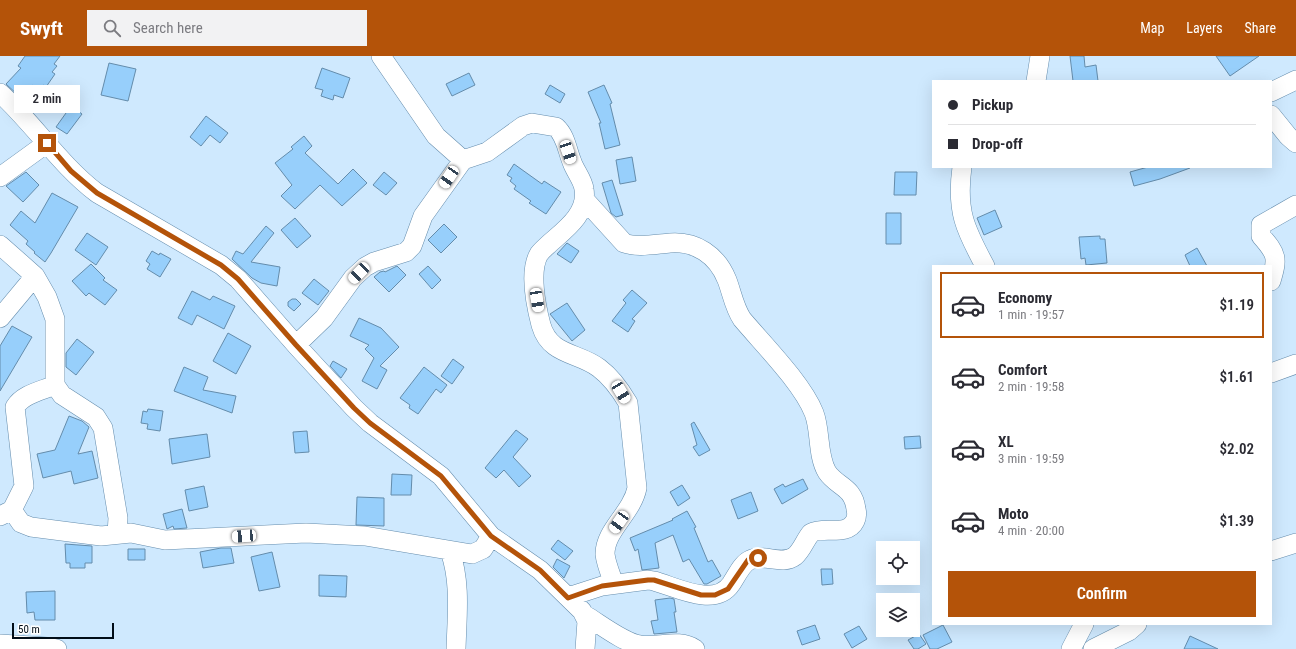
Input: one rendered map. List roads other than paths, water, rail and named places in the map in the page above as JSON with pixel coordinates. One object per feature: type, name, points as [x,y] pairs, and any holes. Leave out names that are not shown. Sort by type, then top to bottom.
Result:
[{"type":"street","points":[[382,56],[436,136],[462,160]]},
{"type":"street","points":[[1036,80],[1040,56]]},
{"type":"street","points":[[1272,92],[1296,80]]},
{"type":"street","points":[[0,93],[22,113],[71,171],[97,193],[221,265],[238,279],[296,345],[370,423],[441,476],[491,536],[540,570],[585,615],[630,642],[640,645],[679,643],[688,645],[695,649]]},
{"type":"street","points":[[1272,116],[1288,136],[1296,142]]},
{"type":"street","points":[[296,345],[324,318],[353,278],[365,267],[374,262],[406,252],[412,246],[423,216],[462,160],[487,152],[523,126],[532,123],[556,127],[564,137],[572,162],[584,189],[584,199],[581,212],[574,222],[540,253],[533,276],[544,334],[559,351],[599,368],[621,392],[628,403],[637,488],[635,499],[611,534],[607,544],[605,555],[614,584]]},
{"type":"street","points":[[0,177],[47,143]]},
{"type":"street","points":[[962,168],[961,211],[963,221],[985,265]]},
{"type":"street","points":[[568,598],[614,584],[654,580],[701,595],[721,593],[728,589],[748,560],[758,558],[788,559],[794,556],[801,549],[811,533],[822,529],[840,531],[846,529],[854,523],[857,513],[856,505],[850,492],[828,472],[823,458],[814,414],[808,402],[780,364],[742,320],[737,312],[727,279],[718,265],[702,248],[692,244],[680,242],[634,245],[624,243],[584,199]]},
{"type":"street","points":[[1272,276],[1276,258],[1274,251],[1261,236],[1261,225],[1296,205]]},
{"type":"street","points":[[0,245],[35,276],[47,297],[55,319],[55,385],[62,395],[96,417],[103,428],[118,518],[117,534]]},
{"type":"street","points":[[0,318],[35,276]]},
{"type":"street","points":[[1272,372],[1296,364]]},
{"type":"street","points":[[55,385],[26,396],[19,400],[15,407],[14,415],[24,486],[6,513],[24,525],[96,535],[131,533],[165,540],[306,532],[365,536],[472,554],[478,553],[491,536]]},
{"type":"street","points":[[1272,551],[1296,543]]},
{"type":"street","points":[[450,551],[456,569],[458,588],[456,649]]},
{"type":"street","points":[[585,615],[587,621],[585,649]]},
{"type":"street","points":[[1071,649],[1083,625]]},
{"type":"street","points":[[1094,625],[1100,648],[1129,631],[1136,625]]},
{"type":"street","points":[[0,644],[57,649]]}]
